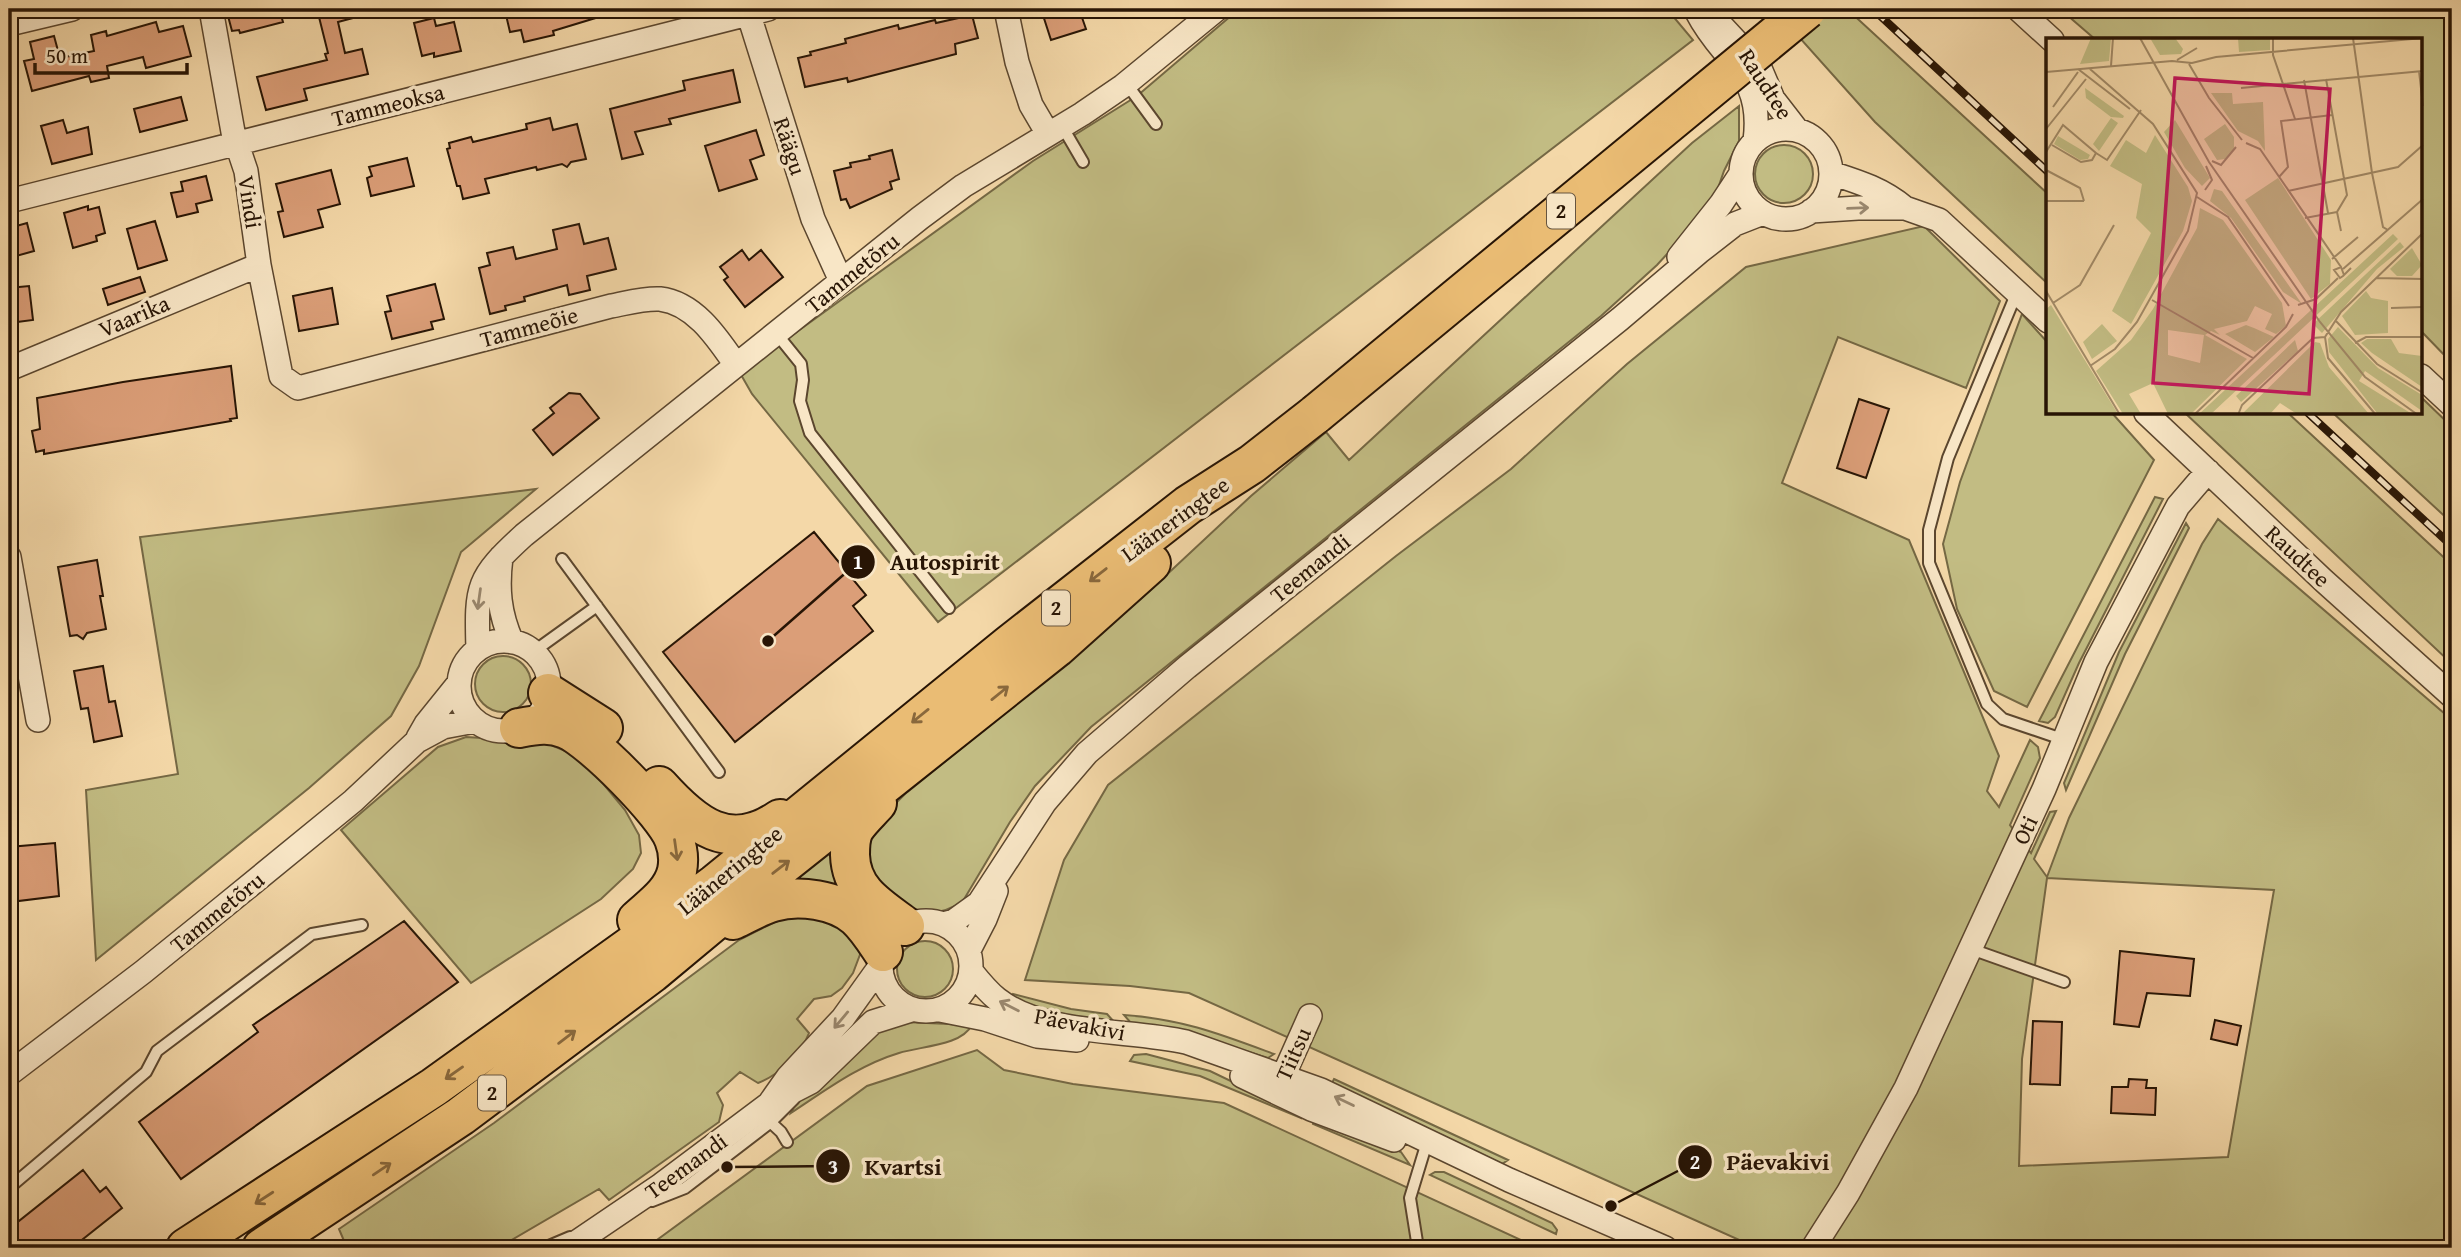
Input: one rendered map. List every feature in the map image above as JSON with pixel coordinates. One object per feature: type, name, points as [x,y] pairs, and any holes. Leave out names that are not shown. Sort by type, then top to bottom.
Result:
[{"type":"highway","name":"Lääneringtee","points":[[186,1248],[434,1087],[715,884],[866,760],[1188,505],[1252,464],[1316,414],[1807,9]]},
{"type":"highway","name":"Lääneringtee","points":[[262,1248],[461,1116],[652,973],[754,888],[1056,648],[1132,581],[1252,464]]},
{"type":"highway","points":[[548,693],[612,734],[694,821],[717,833],[735,835],[770,826],[866,760]]},
{"type":"highway","points":[[510,1034],[660,899],[671,887],[677,872],[678,853],[674,838],[662,821],[604,757],[585,741],[566,729],[541,724],[519,728]]},
{"type":"highway","points":[[890,948],[874,903],[857,884],[851,866],[850,843],[855,829],[909,767]]},
{"type":"highway","points":[[652,973],[688,953],[720,928],[745,914],[774,901],[799,898],[833,904],[856,916],[890,948]]},
{"type":"street","points":[[9,24],[72,9]]},
{"type":"street","name":"Vindi","points":[[211,9],[237,143],[246,171],[259,265],[281,376],[298,388]]},
{"type":"street","points":[[1006,9],[1017,62],[1031,105],[1055,130]]},
{"type":"street","name":"Tammetõru","points":[[478,649],[477,608],[481,586],[500,557],[736,365],[963,186],[1126,83],[1217,9]]},
{"type":"street","name":"Raudtee","points":[[1695,9],[1705,28],[1744,75],[1756,102],[1758,121],[1755,141]]},
{"type":"street","name":"Raudtee","points":[[1706,9],[1759,66],[1773,99],[1797,130]]},
{"type":"street","points":[[2018,9],[2050,38]]},
{"type":"street","name":"Tammeoksa","points":[[9,201],[754,10]]},
{"type":"street","name":"Räägu","points":[[754,10],[813,219],[841,281]]},
{"type":"street","name":"Raudtee","points":[[1740,175],[1747,150],[1755,141],[1767,132],[1782,129],[1797,130],[1810,136],[1821,146],[1831,173]]},
{"type":"street","points":[[1811,211],[1822,201],[1829,188],[1831,173],[1876,189],[1889,195],[1905,208],[1939,220],[2046,319]]},
{"type":"street","points":[[1740,175],[1747,197],[1763,213],[1774,218],[1787,219],[1811,211],[1905,208]]},
{"type":"street","name":"Teemandi","points":[[1645,296],[1693,240],[1740,175]]},
{"type":"street","name":"Teemandi","points":[[767,1113],[788,1077],[843,1018],[890,948],[917,921],[943,924],[954,921],[979,903],[1045,802],[1087,753],[1198,659],[1735,224],[1763,213]]},
{"type":"street","name":"Vaarika","points":[[9,369],[259,265]]},
{"type":"street","name":"Tammeõie","points":[[298,388],[611,306],[649,299],[662,299],[692,314],[709,328],[736,365]]},
{"type":"street","points":[[2422,377],[2452,405]]},
{"type":"street","name":"Raudtee","points":[[2148,415],[2323,581],[2452,696]]},
{"type":"street","name":"Oti","points":[[1813,1248],[1848,1193],[1906,1088],[2065,740],[2096,662],[2178,506],[2208,471]]},
{"type":"street","points":[[9,557],[38,720]]},
{"type":"street","points":[[500,557],[499,605],[512,642]]},
{"type":"street","points":[[512,642],[533,652],[545,671],[548,693],[545,705],[538,715],[519,728],[496,730],[475,721],[460,697],[459,683],[468,658],[478,649],[491,643],[512,642]]},
{"type":"street","name":"Tammetõru","points":[[417,741],[426,724],[459,683]]},
{"type":"street","name":"Tammetõru","points":[[9,1074],[222,908],[353,801],[417,741],[443,727],[475,721]]},
{"type":"street","name":"Teemandi","points":[[568,1248],[811,1082],[873,1022],[911,1010],[940,1010],[954,1003],[964,993],[970,961],[1003,868]]},
{"type":"street","points":[[943,924],[963,939],[970,961]]},
{"type":"street","points":[[890,948],[882,979],[888,992],[898,1003],[911,1010]]},
{"type":"street","name":"Päevakivi","points":[[970,961],[999,1001],[1026,1015],[1074,1028],[1186,1042],[1625,1248]]},
{"type":"street","name":"Päevakivi","points":[[940,1010],[985,1019],[1037,1036],[1164,1046],[1279,1085],[1321,1090],[1508,1180],[1665,1248]]},
{"type":"street","name":"Tiitsu","points":[[1279,1085],[1310,1016]]},
{"type":"street","name":"Oti","points":[[1831,1248],[1848,1193]]},
{"type":"lane","points":[[1126,83],[1156,124]]},
{"type":"lane","points":[[1055,130],[1083,162]]},
{"type":"lane","points":[[2017,292],[1948,458],[1928,530],[1929,563],[1987,704],[2003,719],[2065,740]]},
{"type":"lane","points":[[776,333],[801,364],[803,380],[800,401],[810,433],[949,608]]},
{"type":"lane","points":[[562,559],[719,772]]},
{"type":"lane","points":[[533,652],[597,607]]},
{"type":"lane","points":[[9,1188],[146,1072],[157,1051],[313,934],[362,925]]},
{"type":"lane","points":[[1971,949],[2064,982]]},
{"type":"lane","points":[[767,1113],[787,1142]]},
{"type":"lane","points":[[1418,1248],[1410,1198],[1424,1152]]},
{"type":"lane","points":[[544,1248],[611,1218]]},
{"type":"shaded area","points":[[1239,9],[1667,9],[1693,40],[938,622],[752,394],[740,373],[1033,161],[1137,96]]},
{"type":"shaded area","points":[[1774,9],[1847,9],[2046,192],[2046,282],[1875,122]]},
{"type":"shaded area","points":[[2060,9],[2452,9],[2452,363],[2422,332],[2422,38],[2094,38]]},
{"type":"shaded area","points":[[1739,106],[1739,141],[1716,194],[1701,217],[1657,265],[1601,316],[1091,727],[1035,786],[963,901],[948,909],[923,912],[900,902],[865,875],[869,836],[883,816],[905,794],[1146,594],[1251,496],[1326,432],[1349,460],[1692,143]]},
{"type":"shaded area","points":[[1778,145],[1790,145],[1805,153],[1813,168],[1813,180],[1805,195],[1790,203],[1778,203],[1763,195],[1755,180],[1755,168],[1763,153]]},
{"type":"shaded area","points":[[1924,226],[2000,301],[1966,388],[1838,337],[1782,483],[1909,540],[1999,756],[1987,791],[1999,807],[2030,740],[2038,747],[2040,758],[2010,825],[2031,853],[2050,812],[2056,811],[2034,859],[2047,877],[2069,818],[2202,544],[2218,519],[2452,720],[2452,1248],[1757,1248],[1189,993],[1130,986],[1025,980],[1064,860],[1108,785],[1396,556],[1511,469],[1627,364],[1746,267]],"holes":[[[2047,878],[2274,890],[2228,1157],[2019,1166],[2022,1059]]]},
{"type":"shaded area","points":[[2022,314],[2046,341],[2046,415],[2114,415],[2154,460],[2027,707],[1994,691],[1957,609],[1943,544],[1960,482]]},
{"type":"shaded area","points":[[2422,398],[2452,427],[2452,523],[2335,415],[2422,415]]},
{"type":"shaded area","points":[[2187,415],[2290,415],[2452,565],[2452,664]]},
{"type":"shaded area","points":[[536,489],[461,552],[419,666],[391,716],[309,788],[96,960],[86,790],[178,774],[140,537]]},
{"type":"shaded area","points":[[2155,497],[2163,499],[2079,663],[2055,717],[2048,723],[2039,721]]},
{"type":"shaded area","points":[[2186,523],[2189,528],[2125,654],[2066,790],[2064,783],[2119,652]]},
{"type":"shaded area","points":[[503,656],[518,661],[526,669],[531,684],[526,699],[518,707],[503,712],[488,707],[480,699],[475,684],[480,669],[488,661]]},
{"type":"shaded area","points":[[466,737],[536,739],[568,752],[591,769],[625,810],[639,835],[641,853],[633,869],[601,899],[471,983],[341,830],[438,747]]},
{"type":"shaded area","points":[[833,847],[835,874],[846,897],[783,889]]},
{"type":"shaded area","points":[[822,916],[864,944],[853,973],[842,988],[831,996],[814,999],[797,1019],[809,1033],[801,1049],[781,1069],[758,1083],[740,1072],[717,1093],[723,1105],[719,1122],[609,1200],[599,1189],[498,1248],[347,1248],[339,1229],[494,1123],[739,940],[781,919]]},
{"type":"shaded area","points":[[925,941],[936,943],[945,949],[951,958],[951,980],[945,989],[936,995],[925,997],[914,995],[905,989],[899,980],[897,969],[899,958],[905,949],[914,943]]},
{"type":"shaded area","points":[[1013,994],[1071,1009],[1107,1014],[1116,1024],[1050,1011],[1011,997]]},
{"type":"shaded area","points":[[1124,1015],[1183,1024],[1274,1054],[1268,1058],[1178,1030],[1131,1023]]},
{"type":"shaded area","points":[[904,1022],[972,1025],[967,1032],[950,1041],[899,1053],[870,1064],[791,1113],[795,1104],[879,1028]]},
{"type":"shaded area","points":[[977,1050],[1004,1070],[1073,1084],[1224,1103],[1538,1248],[646,1248],[867,1086]]},
{"type":"shaded area","points":[[1146,1054],[1210,1071],[1301,1115],[1301,1118],[1200,1076],[1130,1061],[1134,1055]]},
{"type":"shaded area","points":[[1334,1079],[1508,1160],[1502,1164],[1332,1083]]},
{"type":"shaded area","points":[[1314,1119],[1401,1152],[1410,1165],[1313,1124]]},
{"type":"shaded area","points":[[1444,1172],[1552,1223],[1557,1230],[1556,1234],[1430,1175]]},
{"type":"building","points":[[239,9],[279,9],[283,22],[240,33],[239,30],[232,31],[228,16],[240,13]]},
{"type":"building","points":[[317,9],[367,9],[368,14],[338,22],[345,53],[362,49],[368,74],[304,89],[307,100],[266,110],[257,77],[327,60],[325,54],[328,53]]},
{"type":"building","points":[[516,9],[611,9],[612,13],[553,31],[554,35],[524,42],[521,30],[510,32],[506,15],[517,12]]},
{"type":"building","points":[[1041,9],[1079,9],[1086,29],[1051,40]]},
{"type":"building","points":[[972,15],[978,38],[955,44],[956,54],[848,82],[847,78],[805,87],[798,58],[811,55],[810,52],[846,43],[845,39],[898,25],[899,29]]},
{"type":"building","points":[[434,18],[436,26],[454,22],[461,51],[434,57],[434,53],[422,56],[414,23]]},
{"type":"building","points":[[156,22],[159,32],[183,26],[191,56],[146,68],[143,57],[107,66],[109,78],[91,82],[89,76],[32,91],[24,61],[34,59],[30,42],[54,36],[60,58],[94,51],[91,35],[106,31],[107,36]]},
{"type":"building","points":[[733,70],[740,102],[669,119],[671,124],[635,132],[643,154],[622,159],[610,109],[685,90],[683,81]]},
{"type":"building","points":[[181,97],[187,120],[140,132],[134,109]]},
{"type":"building","points":[[550,118],[553,130],[577,124],[586,159],[571,162],[567,167],[562,164],[537,170],[536,167],[485,179],[489,193],[463,199],[447,149],[450,148],[449,143],[471,137],[473,142],[527,129],[526,124]]},
{"type":"building","points":[[63,120],[67,133],[88,127],[92,154],[52,164],[41,126]]},
{"type":"building","points":[[756,130],[764,155],[750,160],[757,179],[719,191],[705,146]]},
{"type":"building","points":[[892,150],[899,179],[890,182],[892,189],[850,208],[846,199],[841,200],[834,171],[851,167],[850,163],[870,159],[869,156]]},
{"type":"building","points":[[407,158],[414,186],[371,196],[367,178],[372,176],[369,167]]},
{"type":"building","points":[[331,170],[340,204],[318,210],[323,227],[284,237],[278,212],[283,211],[276,184]]},
{"type":"building","points":[[206,176],[212,200],[196,204],[198,212],[177,217],[171,193],[183,191],[181,182]]},
{"type":"building","points":[[88,206],[88,210],[99,207],[105,233],[96,236],[97,241],[73,248],[64,213]]},
{"type":"building","points":[[155,221],[167,260],[138,269],[127,229]]},
{"type":"building","points":[[27,223],[34,251],[9,258],[9,228]]},
{"type":"building","points":[[579,224],[584,244],[608,238],[616,269],[587,276],[590,290],[569,295],[567,285],[524,297],[525,301],[505,306],[506,310],[490,314],[479,268],[490,265],[487,253],[513,247],[516,259],[557,249],[553,230]]},
{"type":"building","points":[[742,250],[749,260],[761,250],[783,277],[745,307],[724,280],[728,277],[720,267]]},
{"type":"building","points":[[140,277],[145,292],[108,305],[103,289]]},
{"type":"building","points":[[435,284],[444,319],[431,322],[433,329],[392,339],[385,312],[391,311],[387,296]]},
{"type":"building","points":[[29,286],[33,320],[9,323],[9,288]]},
{"type":"building","points":[[332,288],[338,324],[299,331],[293,296]]},
{"type":"building","points":[[231,366],[237,418],[230,419],[231,421],[44,454],[44,450],[36,452],[32,431],[40,429],[37,398]]},
{"type":"building","points":[[569,393],[580,394],[599,418],[553,455],[533,430],[554,413],[550,408]]},
{"type":"building","points":[[1859,399],[1889,409],[1866,478],[1837,468]]},
{"type":"building","points":[[814,532],[866,595],[853,606],[873,631],[735,742],[663,652]]},
{"type":"building","points":[[97,560],[106,629],[87,633],[83,639],[77,635],[70,636],[58,567]]},
{"type":"building","points":[[103,666],[109,702],[115,701],[122,736],[94,742],[88,708],[81,709],[74,671]]},
{"type":"building","points":[[55,843],[59,896],[10,902],[9,847]]},
{"type":"building","points":[[404,921],[458,982],[181,1179],[139,1122],[258,1032],[253,1025]]},
{"type":"building","points":[[2120,951],[2194,959],[2190,996],[2147,993],[2139,1027],[2114,1024]]},
{"type":"building","points":[[2215,1020],[2241,1026],[2237,1045],[2211,1039]]},
{"type":"building","points":[[2033,1021],[2062,1022],[2060,1085],[2030,1084]]},
{"type":"building","points":[[2129,1079],[2147,1080],[2146,1088],[2156,1088],[2155,1115],[2111,1113],[2112,1087],[2128,1087]]},
{"type":"building","points":[[83,1170],[100,1192],[106,1187],[122,1208],[78,1243],[25,1248],[9,1229]]},
{"type":"railway","points":[[1873,9],[2046,170]]},
{"type":"railway","points":[[2310,415],[2452,546]]},
{"type":"place","name":"Autospirit","points":[[768,641]]},
{"type":"place","name":"Kvartsi","points":[[727,1167]]},
{"type":"place","name":"Päevakivi","points":[[1611,1206]]}]
